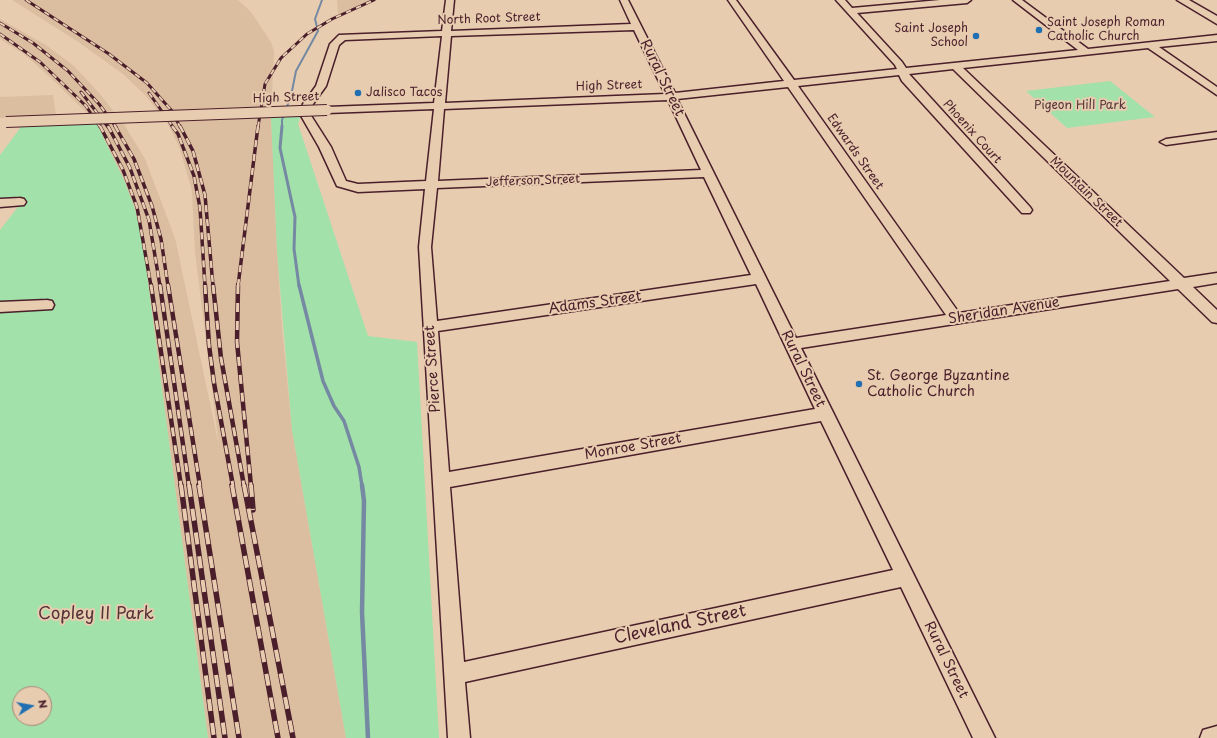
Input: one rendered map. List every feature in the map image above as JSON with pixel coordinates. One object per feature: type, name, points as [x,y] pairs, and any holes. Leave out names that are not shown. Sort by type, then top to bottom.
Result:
[{"type":"street","name":"Pierce Street","points":[[450,0],[448,32],[425,247],[459,738]]},
{"type":"street","name":"Rural Street","points":[[624,0],[984,738]]},
{"type":"street","name":"Edwards Street","points":[[732,0],[956,318]]},
{"type":"street","name":"Phoenix Court","points":[[840,0],[899,64],[906,79],[1026,210]]},
{"type":"street","points":[[850,11],[967,0]]},
{"type":"street","points":[[1017,0],[1086,52]]},
{"type":"street","points":[[1182,0],[1217,21]]},
{"type":"street","name":"North Root Street","points":[[358,188],[341,183],[325,146],[305,110],[321,86],[335,44],[342,36],[637,26]]},
{"type":"street","name":"High Street","points":[[3,122],[671,96],[1217,38]]},
{"type":"street","points":[[1150,45],[1217,92]]},
{"type":"street","name":"Mountain Street","points":[[955,66],[1217,318]]},
{"type":"street","points":[[1166,142],[1217,135]]},
{"type":"street","name":"Jefferson Street","points":[[358,188],[708,174]]},
{"type":"street","points":[[0,203],[20,202]]},
{"type":"street","name":"Sheridan Avenue","points":[[791,344],[1217,278]]},
{"type":"street","name":"Adams Street","points":[[430,327],[759,279]]},
{"type":"street","points":[[0,307],[47,305]]},
{"type":"street","name":"Monroe Street","points":[[440,480],[825,414]]},
{"type":"street","name":"Cleveland Street","points":[[454,674],[905,577]]},
{"type":"street","points":[[1211,738],[1217,736]]},
{"type":"shaded area","points":[[12,0],[238,0],[251,12],[271,42],[274,52],[271,113],[277,252],[282,328],[292,430],[346,738],[208,738],[143,244],[135,209],[124,180],[96,122],[24,54],[0,39],[0,19],[46,45],[74,66],[100,94],[125,126],[145,159],[175,238],[219,446],[195,252],[192,191],[180,149],[168,124],[145,95],[123,74],[77,41]]},
{"type":"shaded area","points":[[337,0],[370,0],[338,14]]},
{"type":"shaded area","points":[[53,95],[56,115],[0,118],[0,97]]},
{"type":"green space","name":"Pigeon Hill Park","points":[[1110,81],[1155,117],[1067,128],[1026,91]]},
{"type":"green space","points":[[301,115],[298,124],[368,336],[417,342],[439,738],[346,738],[292,430],[277,252],[271,116]]},
{"type":"green space","name":"Copley II Park","points":[[96,122],[124,180],[135,209],[143,244],[208,738],[0,738],[0,230],[25,198],[0,199],[0,155],[21,127]]},
{"type":"waterway","points":[[282,126],[282,120],[291,96],[296,71],[318,31],[315,19],[322,0]]},
{"type":"waterway","points":[[282,126],[280,148],[295,217],[294,249],[299,286]]},
{"type":"waterway","points":[[299,285],[323,381],[334,406],[344,421],[359,467],[362,486]]},
{"type":"waterway","points":[[362,485],[364,501],[362,612],[368,738]]},
{"type":"railway","points":[[26,0],[109,54],[147,83],[172,111],[180,127]]},
{"type":"railway","points":[[258,127],[265,84],[281,58],[307,34],[332,19],[374,0]]},
{"type":"railway","points":[[0,23],[33,43],[68,71],[99,104],[116,127]]},
{"type":"railway","points":[[0,34],[40,62],[86,106],[100,127]]},
{"type":"railway","points":[[81,92],[108,127]]},
{"type":"railway","points":[[149,93],[173,127]]},
{"type":"railway","points":[[100,126],[123,170],[137,207],[151,286]]},
{"type":"railway","points":[[108,126],[130,168],[149,220],[160,286]]},
{"type":"railway","points":[[115,126],[134,159],[152,206],[161,239],[168,286]]},
{"type":"railway","points":[[172,126],[178,134],[194,176],[200,208],[205,286]]},
{"type":"railway","points":[[180,126],[193,151],[205,195],[213,286]]},
{"type":"railway","points":[[238,286],[258,126]]},
{"type":"railway","points":[[151,285],[181,486]]},
{"type":"railway","points":[[160,285],[189,486]]},
{"type":"railway","points":[[168,285],[200,486]]},
{"type":"railway","points":[[205,285],[209,345],[214,383],[233,486]]},
{"type":"railway","points":[[213,285],[221,358],[244,486]]},
{"type":"railway","points":[[238,285],[237,342],[251,486]]},
{"type":"railway","points":[[181,485],[214,738]]},
{"type":"railway","points":[[189,485],[225,738]]},
{"type":"railway","points":[[199,485],[239,738]]},
{"type":"railway","points":[[232,485],[278,738]]},
{"type":"railway","points":[[244,485],[293,738]]},
{"type":"railway","points":[[251,485],[253,510]]},
{"type":"place","name":"Saint Joseph Roman Catholic Church","points":[[1039,30]]},
{"type":"place","name":"Saint Joseph School","points":[[976,36]]},
{"type":"place","name":"Jalisco Tacos","points":[[358,93]]},
{"type":"place","name":"St. George Byzantine Catholic Church","points":[[859,384]]}]
